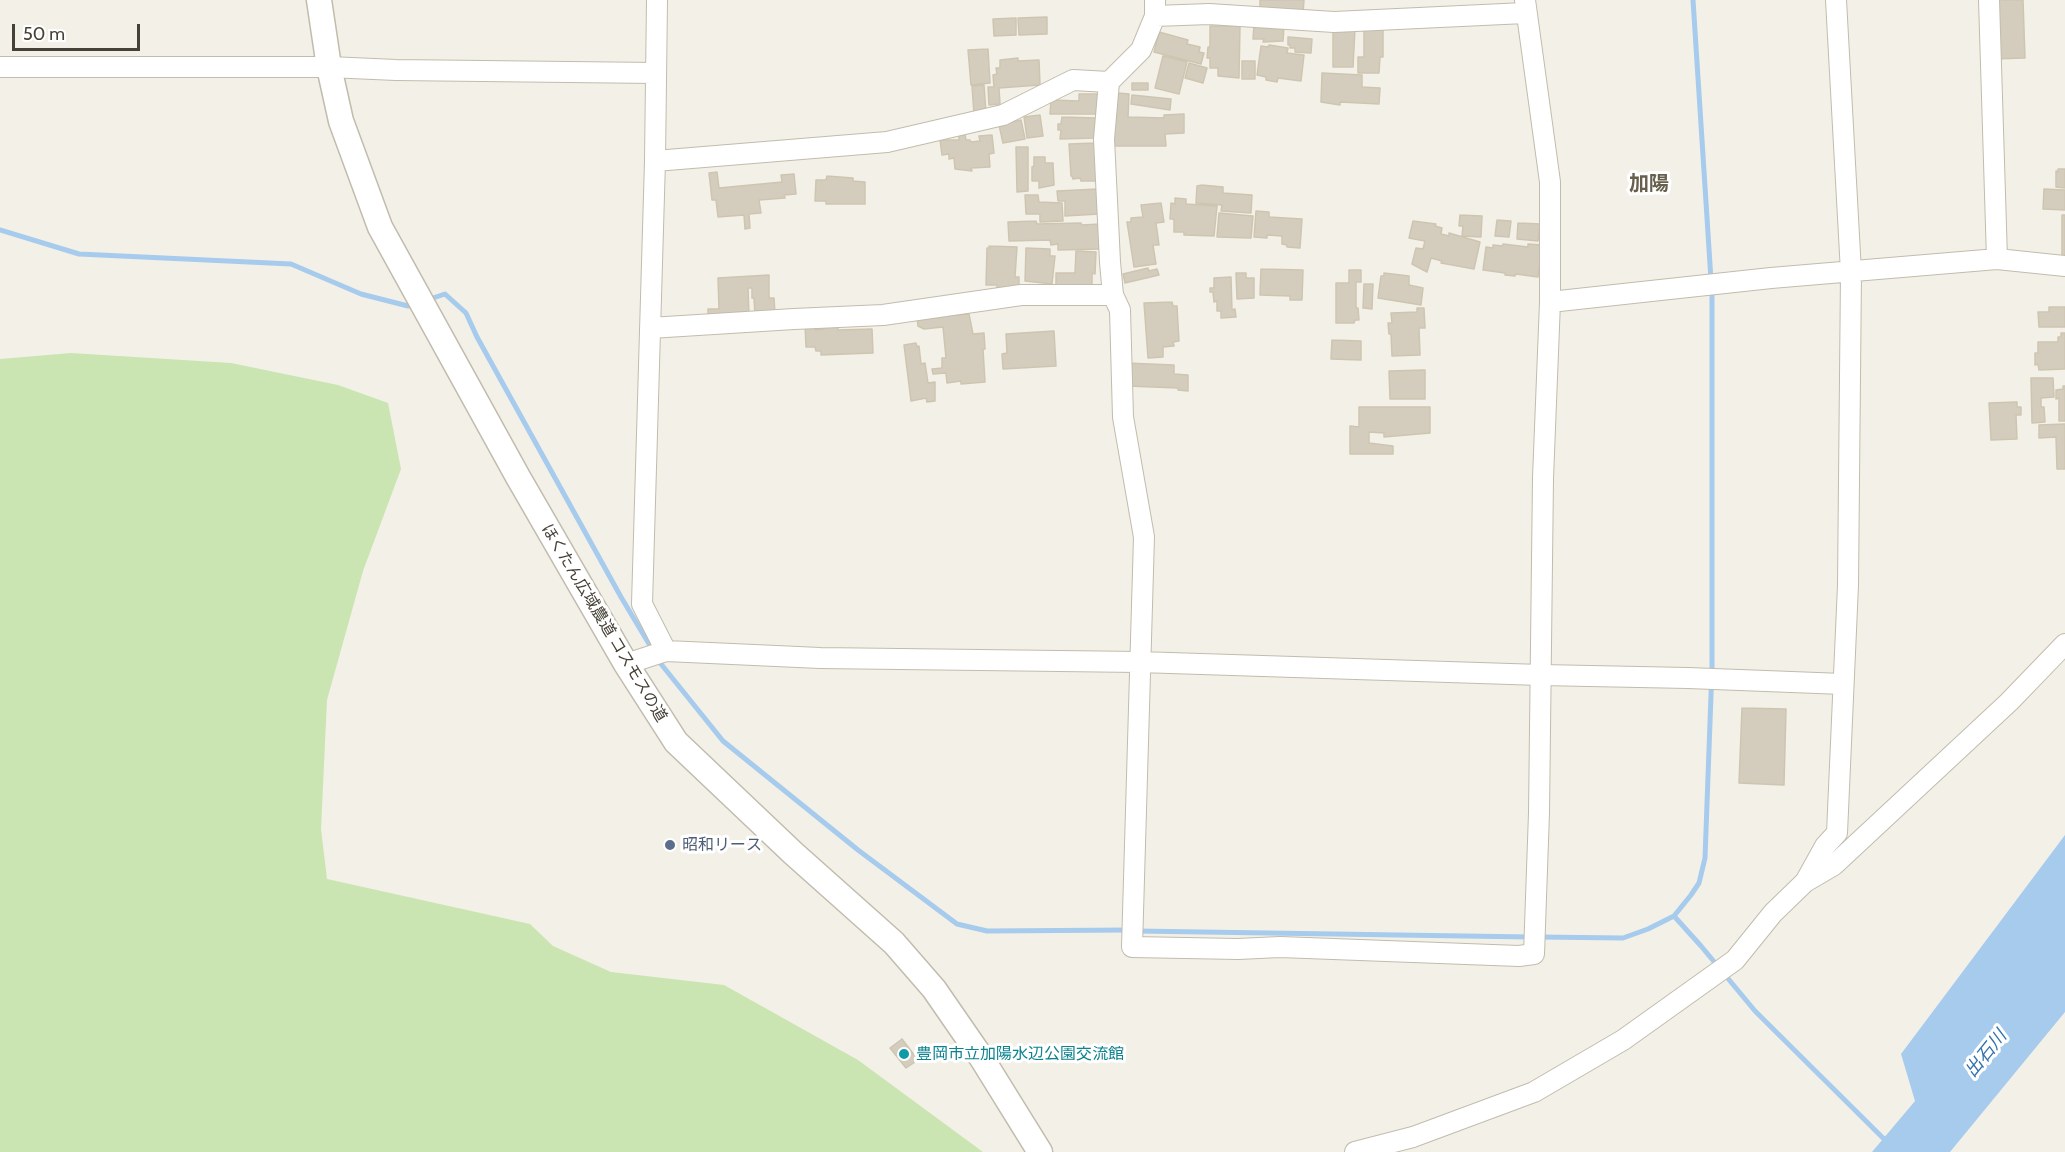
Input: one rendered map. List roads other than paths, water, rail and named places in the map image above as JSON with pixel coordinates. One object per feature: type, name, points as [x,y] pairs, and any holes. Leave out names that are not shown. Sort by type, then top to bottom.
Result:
[{"type":"street","name":"ほくたん広域農道 コスモスの道","points":[[319,0],[329,68],[341,121],[380,227],[518,477],[626,664],[676,742],[793,853],[894,943],[934,989],[981,1057],[1040,1152]]},
{"type":"street","points":[[657,0],[655,161],[642,604],[666,651]]},
{"type":"street","points":[[1805,882],[1825,846],[1837,833],[1848,585],[1851,272],[1836,0]]},
{"type":"street","points":[[1989,0],[1997,259]]},
{"type":"street","points":[[1525,7],[1550,182],[1550,302],[1543,478],[1534,954],[1519,956],[1280,947],[1238,949],[1132,946],[1144,537],[1123,417],[1120,310],[1113,295],[1104,139],[1109,82],[1141,50],[1155,8],[1334,22],[1525,7]]},
{"type":"street","points":[[0,67],[329,68],[655,73]]},
{"type":"street","points":[[655,161],[887,142],[1003,116],[1072,80],[1109,82]]},
{"type":"street","points":[[1550,302],[1997,259],[2065,266]]},
{"type":"street","points":[[650,328],[883,315],[1021,295],[1113,295]]},
{"type":"street","points":[[1355,1152],[1413,1137],[1534,1092],[1623,1040],[1735,960],[1773,913],[1805,882],[1834,865],[2009,702],[2065,644]]},
{"type":"street","points":[[626,664],[666,651],[820,658],[1139,663],[1844,684]]},
{"type":"water","name":"出石川","points":[[2065,835],[2065,1012],[1950,1152],[1872,1152],[1915,1101],[1901,1054]]},
{"type":"waterway","points":[[1693,0],[1711,280]]},
{"type":"waterway","points":[[0,230],[79,254],[291,264],[361,294],[408,306],[415,304]]},
{"type":"waterway","points":[[1674,916],[1699,883],[1705,858],[1712,668],[1712,289]]},
{"type":"waterway","points":[[427,300],[445,294],[466,313],[477,337],[621,597],[661,664],[723,741],[858,850],[957,924],[987,931],[1128,930]]},
{"type":"waterway","points":[[1539,937],[1623,938],[1674,916],[1755,1011],[1887,1142]]},
{"type":"waterway","points":[[1137,931],[1530,937]]},
{"type":"place","name":"昭和リース","points":[[670,845]]},
{"type":"place","name":"豊岡市立加陽水辺公園交流館","points":[[904,1054]]},
{"type":"district","name":"加陽","points":[[1649,184]]}]
